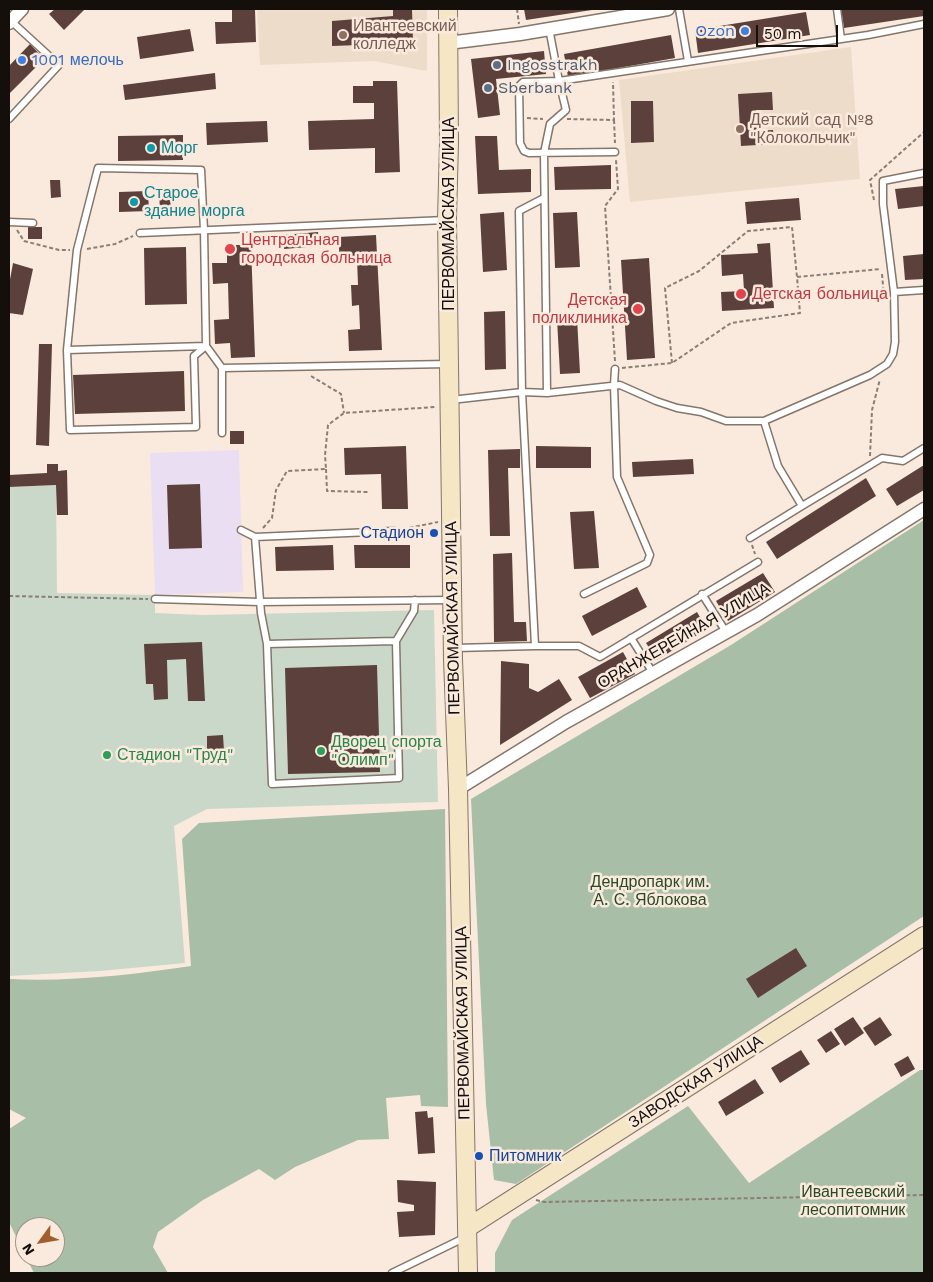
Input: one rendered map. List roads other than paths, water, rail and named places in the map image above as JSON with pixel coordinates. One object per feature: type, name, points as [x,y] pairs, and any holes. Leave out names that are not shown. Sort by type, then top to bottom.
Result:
[{"type":"main road","name":"ПЕРВОМАЙСКАЯ УЛИЦА","points":[[448,9],[449,143],[447,220],[449,364],[443,404],[451,512],[468,1273]]},
{"type":"main road","name":"ЗАВОДСКАЯ УЛИЦА","points":[[467,1232],[924,936]]},
{"type":"street","points":[[10,22],[22,9]]},
{"type":"street","points":[[448,43],[520,34],[668,9]]},
{"type":"street","name":"ОРАНЖЕРЕЙНАЯ УЛИЦА","points":[[458,790],[566,722],[757,615],[924,509]]},
{"type":"lane","points":[[679,9],[688,61]]},
{"type":"lane","points":[[837,9],[841,38]]},
{"type":"lane","points":[[9,119],[59,65],[10,22]]},
{"type":"lane","points":[[615,152],[529,153],[524,151],[520,143],[519,86],[522,82],[559,82],[924,24]]},
{"type":"lane","points":[[547,393],[544,153],[550,124],[566,110],[549,28]]},
{"type":"lane","points":[[206,346],[194,356],[196,427],[70,430],[67,350],[77,250],[98,168],[201,170],[206,346],[222,368],[222,433]]},
{"type":"lane","points":[[443,404],[522,392],[547,393],[620,385],[677,408],[701,412],[726,420],[764,421],[870,375],[887,364],[893,354],[895,342],[894,292],[883,204],[883,181],[924,173]]},
{"type":"lane","points":[[535,646],[522,392],[518,211],[544,198]]},
{"type":"lane","points":[[140,234],[447,220]]},
{"type":"lane","points":[[9,222],[33,223]]},
{"type":"lane","points":[[894,292],[924,290]]},
{"type":"lane","points":[[67,350],[206,346]]},
{"type":"lane","points":[[222,368],[449,364]]},
{"type":"lane","points":[[584,594],[647,563],[650,555],[617,476],[614,385],[616,369]]},
{"type":"lane","points":[[764,421],[778,466],[802,506]]},
{"type":"lane","points":[[750,538],[882,458],[903,461],[924,448]]},
{"type":"lane","points":[[241,530],[254,537],[394,531]]},
{"type":"lane","points":[[254,537],[266,644],[272,784],[399,778],[396,641],[414,611],[415,600]]},
{"type":"lane","points":[[453,648],[579,646],[600,657],[758,562]]},
{"type":"lane","points":[[702,594],[726,632]]},
{"type":"lane","points":[[155,599],[260,602],[453,600]]},
{"type":"lane","points":[[631,638],[653,673]]},
{"type":"lane","points":[[266,644],[396,641]]},
{"type":"lane","points":[[392,1273],[467,1232]]},
{"type":"place","name":"Ozon","points":[[745,31]]},
{"type":"place","name":"Ивантеевский колледж","points":[[343,35]]},
{"type":"place","name":"1001 мелочь","points":[[22,60]]},
{"type":"place","name":"Ingosstrakh","points":[[497,65]]},
{"type":"place","name":"Sberbank","points":[[488,88]]},
{"type":"place","name":"Детский сад №8 \"Колокольчик\"","points":[[740,129]]},
{"type":"place","name":"Морг","points":[[151,148]]},
{"type":"place","name":"Старое здание морга","points":[[134,202]]},
{"type":"place","name":"Центральная городская больница","points":[[230,249]]},
{"type":"place","name":"Детская больница","points":[[741,294]]},
{"type":"place","name":"Детская поликлиника","points":[[638,309]]},
{"type":"place","name":"Стадион","points":[[434,533]]},
{"type":"place","name":"Дворец спорта \"Олимп\"","points":[[321,751]]},
{"type":"place","name":"Стадион \"Труд\"","points":[[107,755]]},
{"type":"place","name":"Питомник","points":[[479,1156]]},
{"type":"park label","name":"Дендропарк им. А. С. Яблокова","points":[[650,891]]},
{"type":"park label","name":"Ивантеевский лесопитомник","points":[[853,1201]]}]
